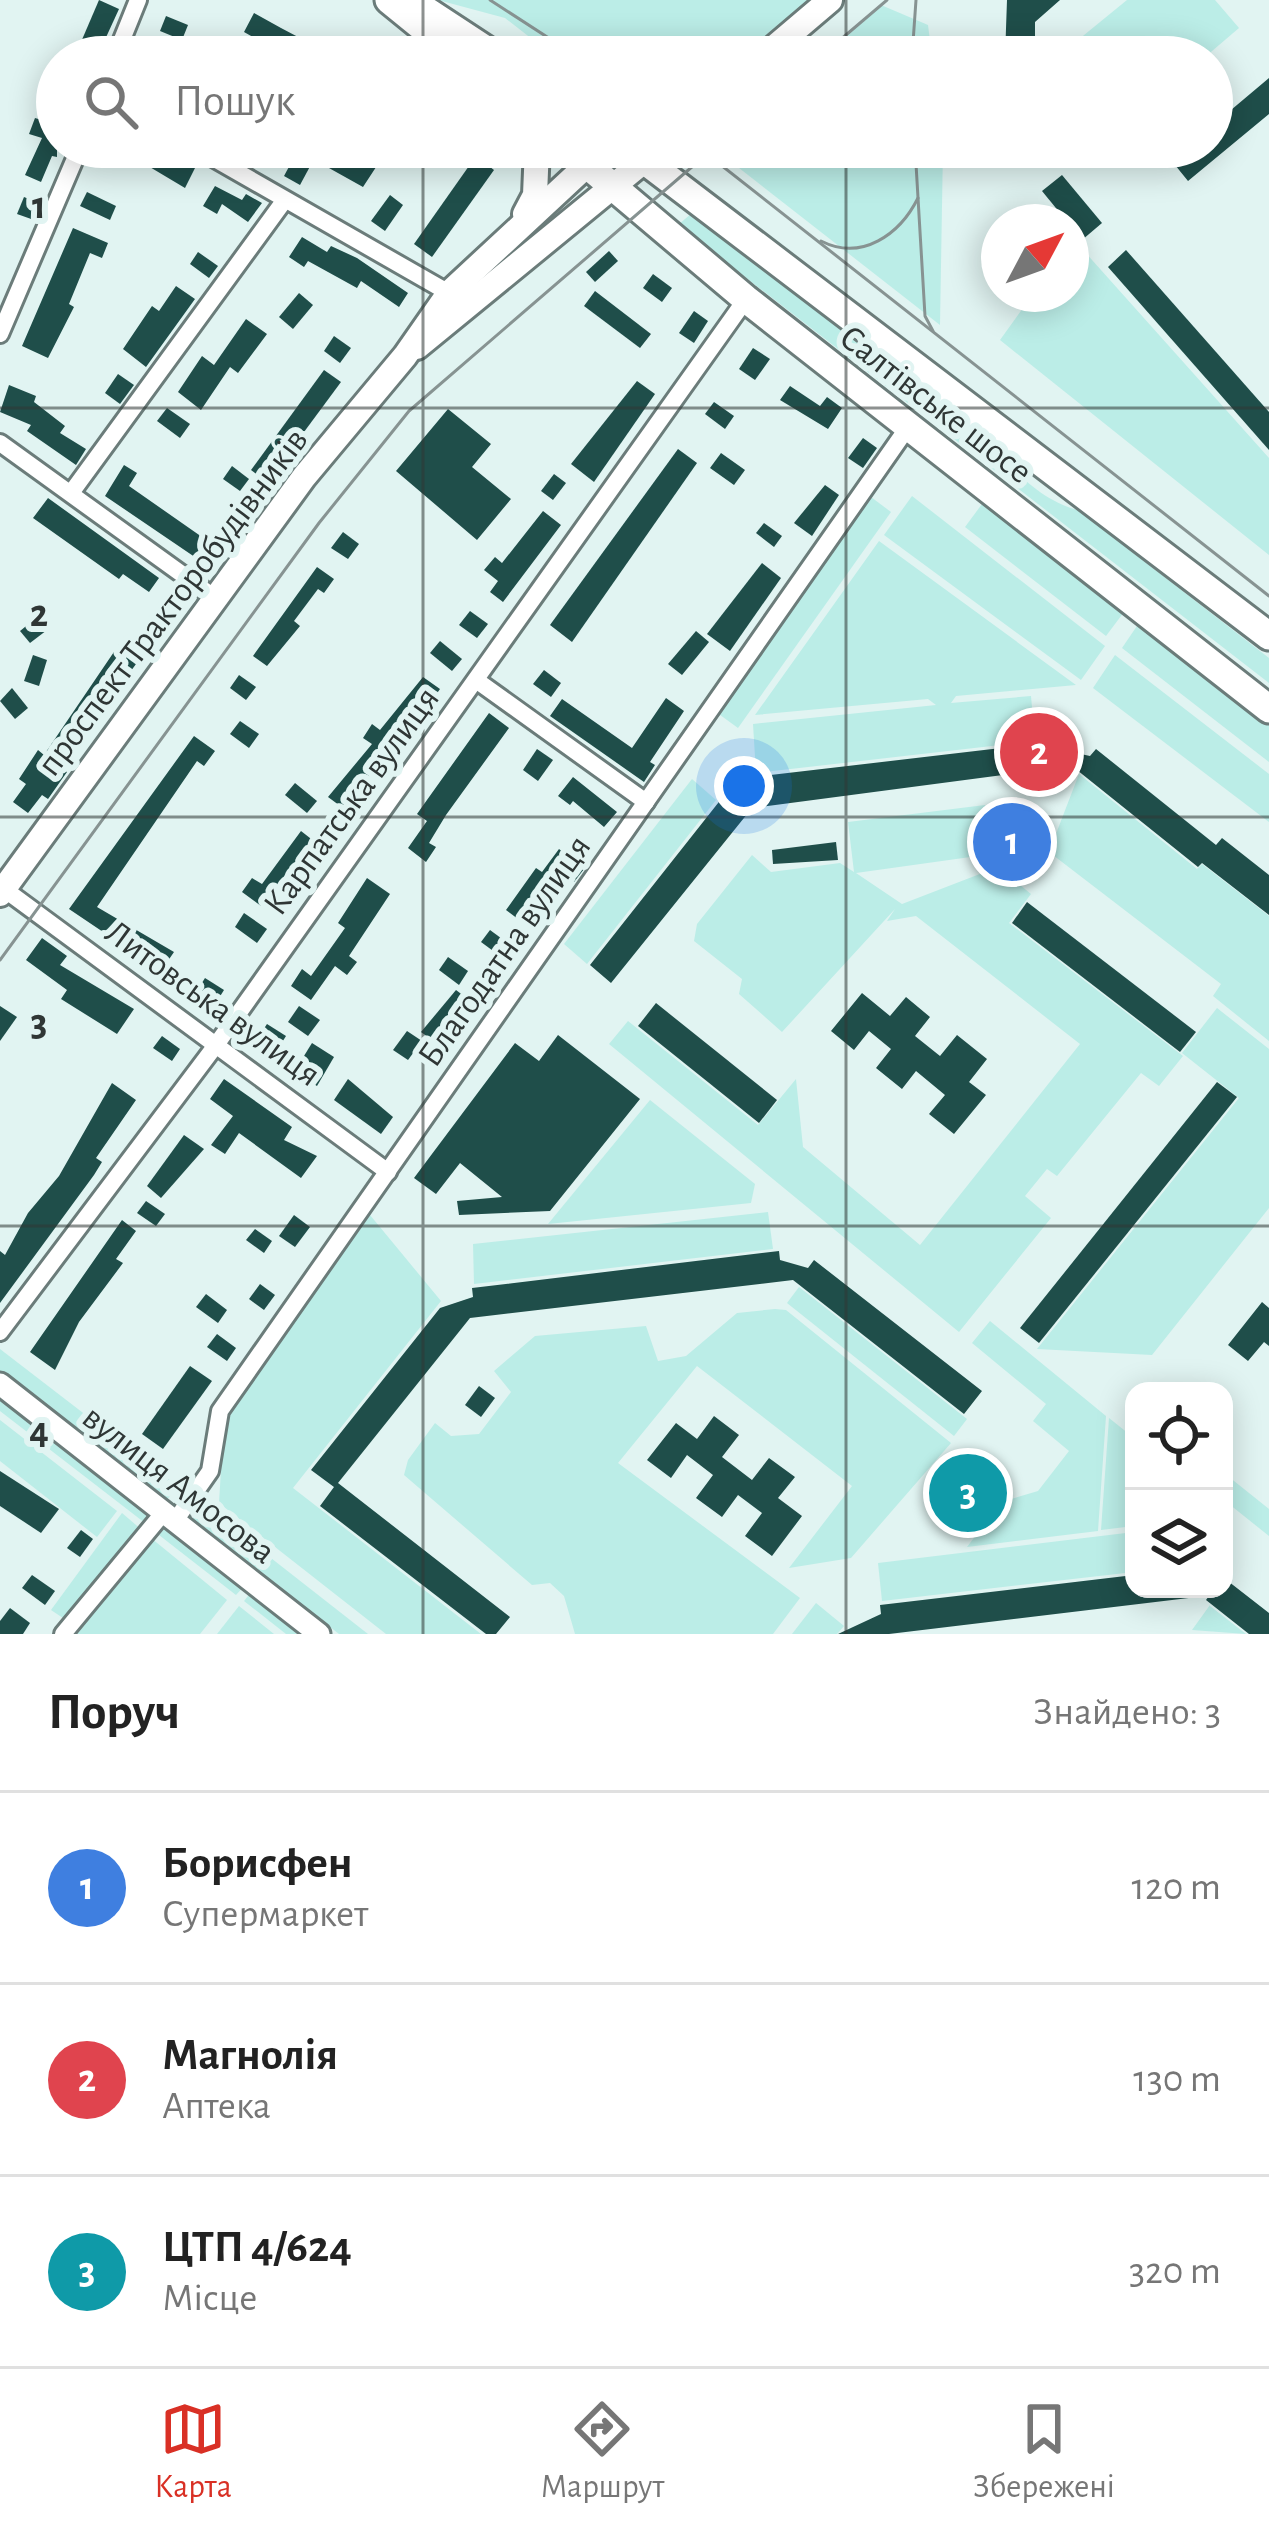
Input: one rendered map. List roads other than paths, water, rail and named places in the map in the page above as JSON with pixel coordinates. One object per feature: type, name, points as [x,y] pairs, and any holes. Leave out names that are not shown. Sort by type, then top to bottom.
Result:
[{"type":"main road","points":[[389,0],[433,36]]},
{"type":"main road","points":[[410,0],[465,36]]},
{"type":"main road","points":[[788,36],[830,0]]},
{"type":"main road","points":[[522,220],[535,195],[536,168]]},
{"type":"main road","name":"проспект Тракторобудівників","points":[[1,890],[304,477],[405,356],[449,293],[566,168]]},
{"type":"main road","name":"Салтівське шосе","points":[[590,168],[746,299],[1269,709]]},
{"type":"main road","name":"проспект Тракторобудівників","points":[[405,356],[614,188],[627,168]]},
{"type":"main road","name":"Салтівське шосе","points":[[661,168],[1269,636]]},
{"type":"street","points":[[123,36],[138,0]]},
{"type":"street","points":[[0,334],[71,168]]},
{"type":"street","points":[[229,168],[449,293]]},
{"type":"street","points":[[71,493],[284,201]]},
{"type":"street","name":"Карпатська вулиця","points":[[0,1332],[216,1045],[746,299]]},
{"type":"street","name":"Благодатна вулиця","points":[[63,1634],[209,1471],[220,1411],[908,427]]},
{"type":"street","points":[[0,442],[215,598]]},
{"type":"street","points":[[476,680],[646,802]]},
{"type":"street","name":"Литовська вулиця","points":[[1,890],[388,1172]]},
{"type":"street","name":"вулиця Амосова","points":[[0,1384],[319,1634]]},
{"type":"tram line","points":[[490,0],[546,36]]},
{"type":"tram line","points":[[845,36],[887,0]]},
{"type":"tram line","points":[[913,36],[916,0]]},
{"type":"tram line","points":[[0,960],[319,523],[409,411],[691,168]]},
{"type":"tram line","points":[[725,168],[1269,596]]},
{"type":"tram line","points":[[916,168],[925,316],[933,331]]},
{"type":"tram line","points":[[821,241],[851,248],[878,241],[901,223],[918,198]]},
{"type":"place","name":"Магнолія","points":[[1039,752]]},
{"type":"place","name":"Борисфен","points":[[1012,842]]},
{"type":"place","name":"ЦТП 4/624","points":[[968,1493]]}]
